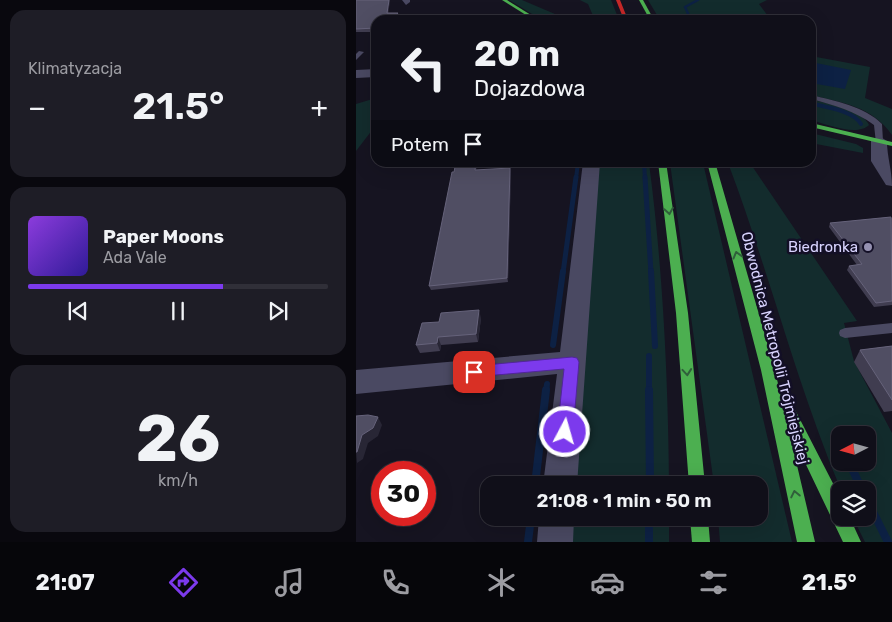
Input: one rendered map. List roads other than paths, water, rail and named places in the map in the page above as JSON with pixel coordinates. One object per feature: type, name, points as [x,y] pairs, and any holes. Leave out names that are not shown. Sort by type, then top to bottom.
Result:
[{"type":"main road","points":[[504,0],[529,15]]},
{"type":"main road","points":[[816,126],[885,142]]},
{"type":"main road","points":[[663,167],[682,313],[696,476]]},
{"type":"main road","name":"Obwodnica Metropolii Trójmiejskiej","points":[[712,167],[768,370],[806,542]]},
{"type":"main road","points":[[768,370],[831,499]]},
{"type":"main road","points":[[700,526],[701,542]]},
{"type":"main road","points":[[844,526],[852,542]]},
{"type":"street","points":[[356,74],[371,73]]},
{"type":"street","points":[[885,142],[879,161],[892,181]]},
{"type":"street","points":[[561,476],[592,167]]},
{"type":"street","points":[[356,382],[572,362]]},
{"type":"street","points":[[554,542],[556,526]]},
{"type":"lane","points":[[356,58],[360,52]]},
{"type":"lane","points":[[816,98],[853,109],[872,119],[878,124],[885,142]]},
{"type":"lane","points":[[845,333],[892,328]]},
{"type":"water","points":[[816,63],[851,70],[845,89],[816,84]]},
{"type":"waterway","points":[[689,15],[685,7],[698,0]]},
{"type":"waterway","points":[[816,105],[846,113],[861,124]]},
{"type":"waterway","points":[[576,179],[577,167]]},
{"type":"waterway","points":[[644,167],[645,179]]},
{"type":"waterway","points":[[563,273],[576,177]]},
{"type":"waterway","points":[[645,177],[651,273]]},
{"type":"waterway","points":[[553,345],[563,271]]},
{"type":"waterway","points":[[651,271],[655,346]]},
{"type":"waterway","points":[[649,356],[649,390]]},
{"type":"waterway","points":[[546,392],[547,384]]},
{"type":"waterway","points":[[536,476],[546,390]]},
{"type":"waterway","points":[[649,390],[650,476]]},
{"type":"waterway","points":[[853,471],[858,481]]},
{"type":"waterway","points":[[876,518],[888,542]]},
{"type":"waterway","points":[[528,542],[530,526]]},
{"type":"waterway","points":[[649,526],[649,542]]},
{"type":"place","name":"Biedronka","points":[[868,247]]}]
